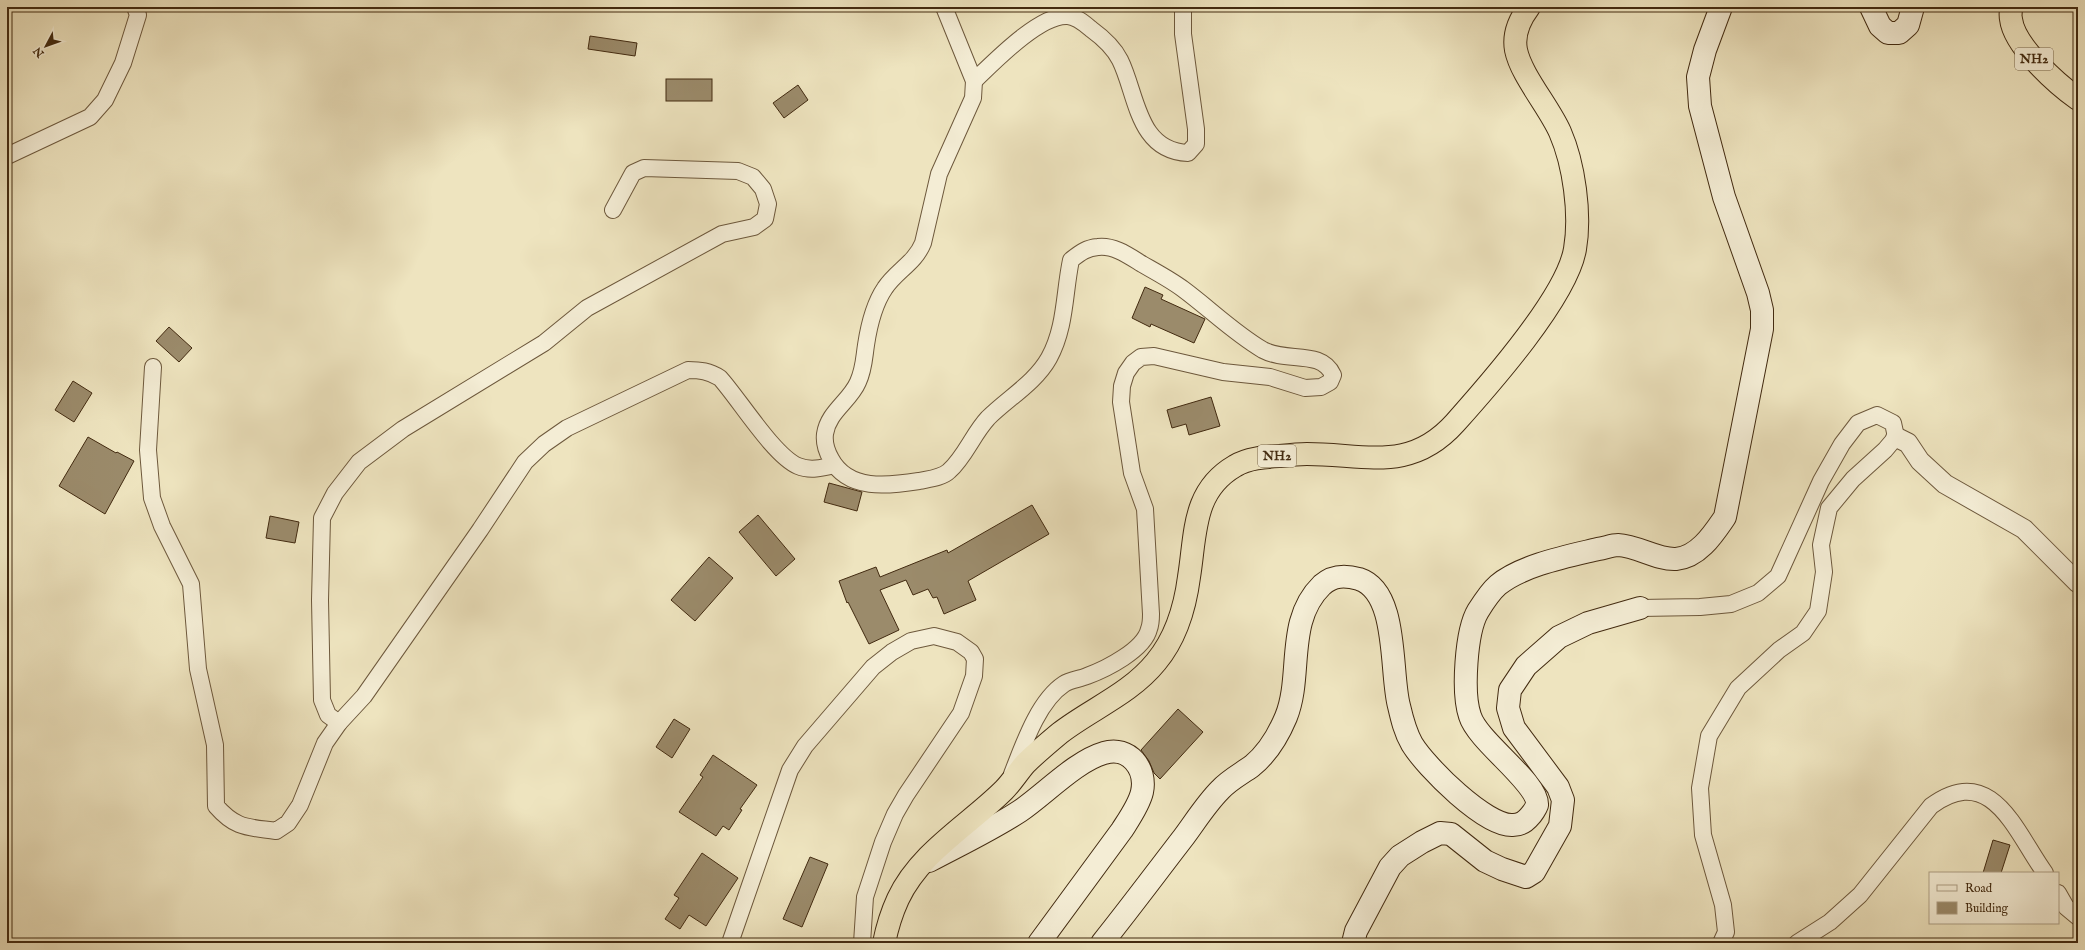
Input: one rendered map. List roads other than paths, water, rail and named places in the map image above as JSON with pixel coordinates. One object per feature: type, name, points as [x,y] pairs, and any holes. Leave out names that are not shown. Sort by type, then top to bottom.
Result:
[{"type":"highway","name":"NH2","points":[[884,943],[899,898],[919,867],[1006,788],[1025,764],[1058,735],[1082,717],[1104,706],[1130,687],[1156,663],[1173,637],[1182,613],[1189,578],[1194,529],[1202,502],[1218,478],[1238,464],[1264,457],[1307,454],[1379,458],[1404,455],[1423,449],[1442,438],[1526,338],[1550,303],[1568,271],[1575,251],[1577,218],[1571,163],[1560,131],[1526,73],[1515,49],[1519,21],[1529,7]]},
{"type":"highway","name":"NH2","points":[[2011,7],[2010,20],[2021,45],[2061,87],[2078,99]]},
{"type":"main road","points":[[1102,943],[1220,790],[1254,764],[1277,737],[1288,711],[1292,692],[1297,636],[1310,598],[1326,581],[1345,575],[1366,581],[1379,596],[1386,618],[1395,660],[1397,699],[1404,725],[1417,751],[1476,810],[1496,822],[1511,826],[1522,823],[1533,814],[1537,805],[1534,794],[1522,778],[1477,730],[1469,714],[1466,682],[1468,645],[1476,613],[1498,585],[1527,569],[1567,556],[1616,545],[1677,559],[1695,552],[1712,536],[1725,517],[1762,329],[1758,292],[1724,197],[1700,106],[1698,77],[1705,50],[1721,7]]},
{"type":"main road","points":[[1871,7],[1880,26],[1888,33],[1899,33],[1908,25],[1913,7]]},
{"type":"main road","points":[[1353,943],[1360,923],[1390,867],[1400,856],[1440,833],[1450,834],[1485,861],[1502,869],[1526,877],[1534,872],[1560,826],[1563,800],[1558,787],[1514,728],[1508,708],[1510,690],[1526,666],[1559,637],[1588,623],[1640,608]]},
{"type":"main road","points":[[919,867],[1019,811],[1088,759],[1106,752],[1122,752],[1134,760],[1142,776],[1142,793],[1122,830],[1039,943]]},
{"type":"street","points":[[7,156],[90,117],[106,100],[123,63],[138,15],[135,7]]},
{"type":"street","points":[[944,7],[974,81],[973,98],[939,174],[919,253],[886,287],[878,301],[866,345],[864,366],[858,383],[828,422],[824,436],[827,452],[834,465],[843,474],[854,480],[872,485],[892,485],[932,478],[948,472],[988,418],[1030,381],[1048,359],[1060,333],[1071,260],[1085,249],[1099,246],[1120,251],[1182,288],[1240,335],[1265,351],[1290,358],[1316,359],[1329,366],[1333,375],[1330,382],[1321,386],[1305,388],[1270,377],[1223,372],[1154,356],[1141,357],[1133,363],[1126,373],[1122,386],[1121,402],[1132,473],[1145,509],[1151,614],[1149,630],[1142,643],[1131,652],[1088,676],[1064,684],[1051,697],[1025,742],[1006,788]]},
{"type":"street","points":[[974,81],[1008,48],[1031,31],[1051,19],[1068,16],[1081,21],[1097,33],[1119,59],[1126,75],[1134,103],[1156,140],[1170,150],[1188,153],[1196,144],[1196,129],[1184,41],[1183,7]]},
{"type":"street","points":[[339,723],[328,715],[322,700],[320,600],[322,518],[335,493],[359,462],[403,429],[544,343],[587,308],[722,234],[754,227],[765,219],[768,204],[763,189],[752,177],[738,171],[644,168],[633,173],[613,210]]},
{"type":"street","points":[[153,367],[148,450],[152,498],[162,526],[191,584],[198,669],[216,745],[216,806],[227,819],[240,826],[276,831],[288,823],[300,805],[325,743],[339,723],[364,696],[480,530],[525,462],[544,444],[567,428],[688,370],[701,370],[720,378],[783,457],[798,466],[813,469],[834,465]]},
{"type":"street","points":[[1640,608],[1700,608],[1731,604],[1758,594],[1778,576],[1821,481],[1842,444],[1858,424],[1878,415],[1893,423],[1896,437]]},
{"type":"street","points":[[1896,437],[1908,443],[1920,461],[1945,484],[2024,529],[2078,584]]},
{"type":"street","points":[[1721,943],[1726,932],[1723,905],[1702,827],[1700,788],[1709,736],[1738,688],[1779,650],[1803,633],[1818,612],[1824,572],[1821,545],[1829,508],[1853,479],[1885,450],[1896,437]]},
{"type":"street","points":[[730,943],[790,770],[805,746],[873,667],[892,652],[911,641],[934,636],[957,642],[971,652],[975,659],[974,676],[960,713],[906,795],[895,814],[883,842],[865,897],[862,943]]},
{"type":"street","points":[[1797,943],[1830,922],[1860,895],[1931,806],[1944,796],[1959,791],[1975,792],[1995,802],[2009,817],[2044,872]]},
{"type":"street","points":[[2059,895],[2066,907],[2078,917]]}]
